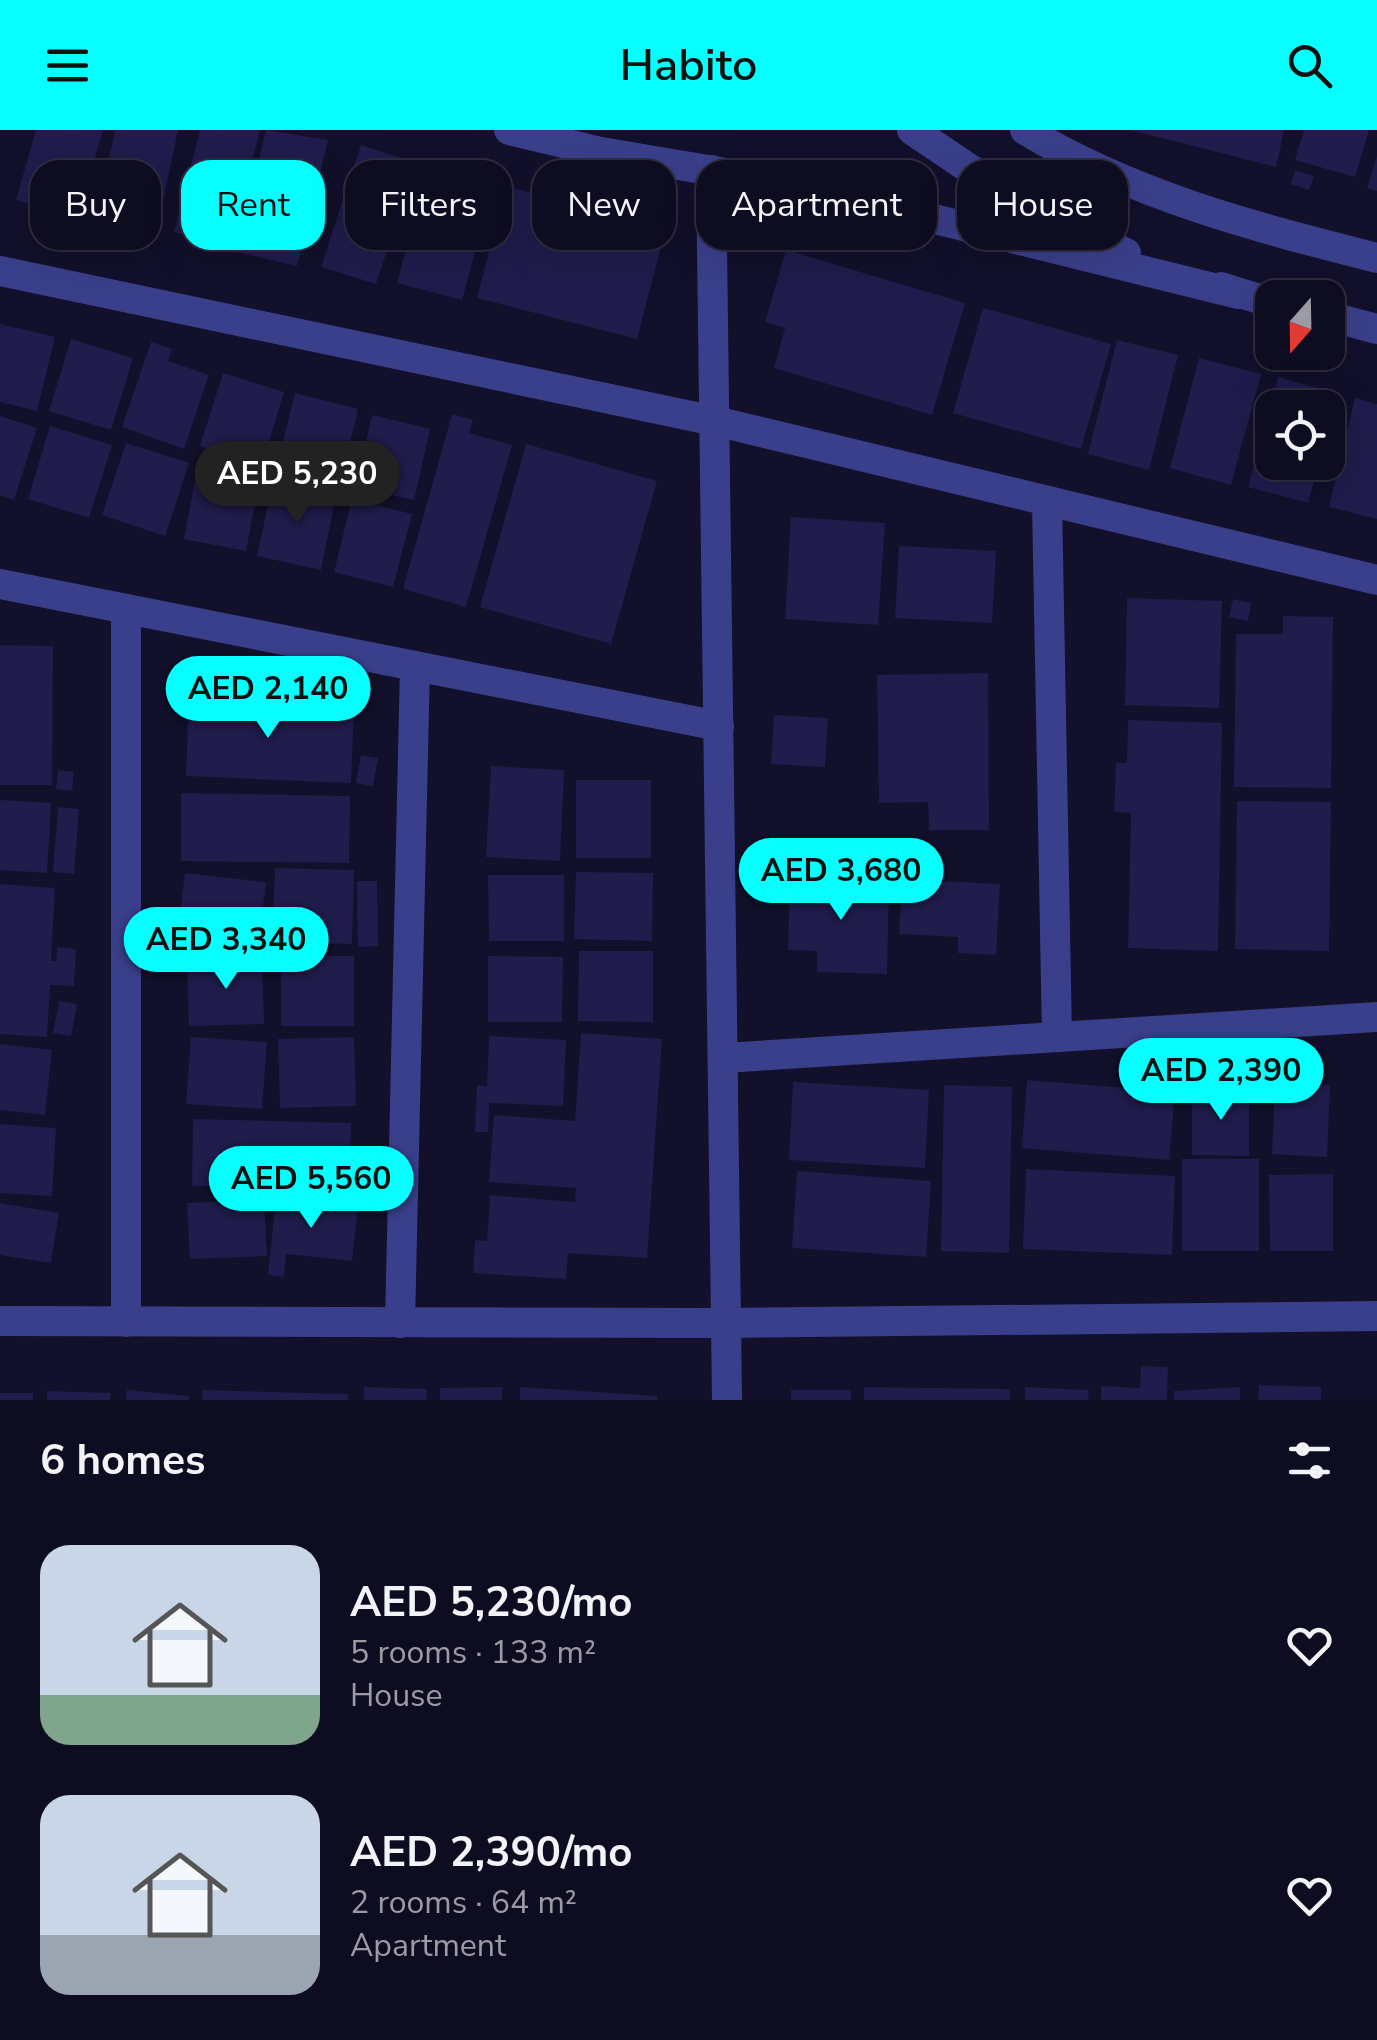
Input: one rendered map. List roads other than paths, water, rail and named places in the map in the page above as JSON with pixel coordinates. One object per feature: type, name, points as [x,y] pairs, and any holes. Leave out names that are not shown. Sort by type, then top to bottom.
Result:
[{"type":"street","points":[[509,130],[696,167]]},
{"type":"street","points":[[912,130],[998,188],[1058,220],[1126,252],[1238,294]]},
{"type":"street","points":[[1025,130],[1053,139],[1125,181],[1228,220],[1377,258]]},
{"type":"street","points":[[937,220],[1255,298]]},
{"type":"street","points":[[712,250],[727,1400]]},
{"type":"street","points":[[0,271],[715,421],[1377,580]]},
{"type":"street","points":[[1345,321],[1377,329]]},
{"type":"street","points":[[1047,501],[1058,1038]]},
{"type":"street","points":[[0,584],[719,726]]},
{"type":"street","points":[[126,609],[126,1322]]},
{"type":"street","points":[[400,1322],[415,666]]},
{"type":"street","points":[[723,1058],[1377,1017]]},
{"type":"street","points":[[0,1321],[726,1323],[1377,1316]]}]
